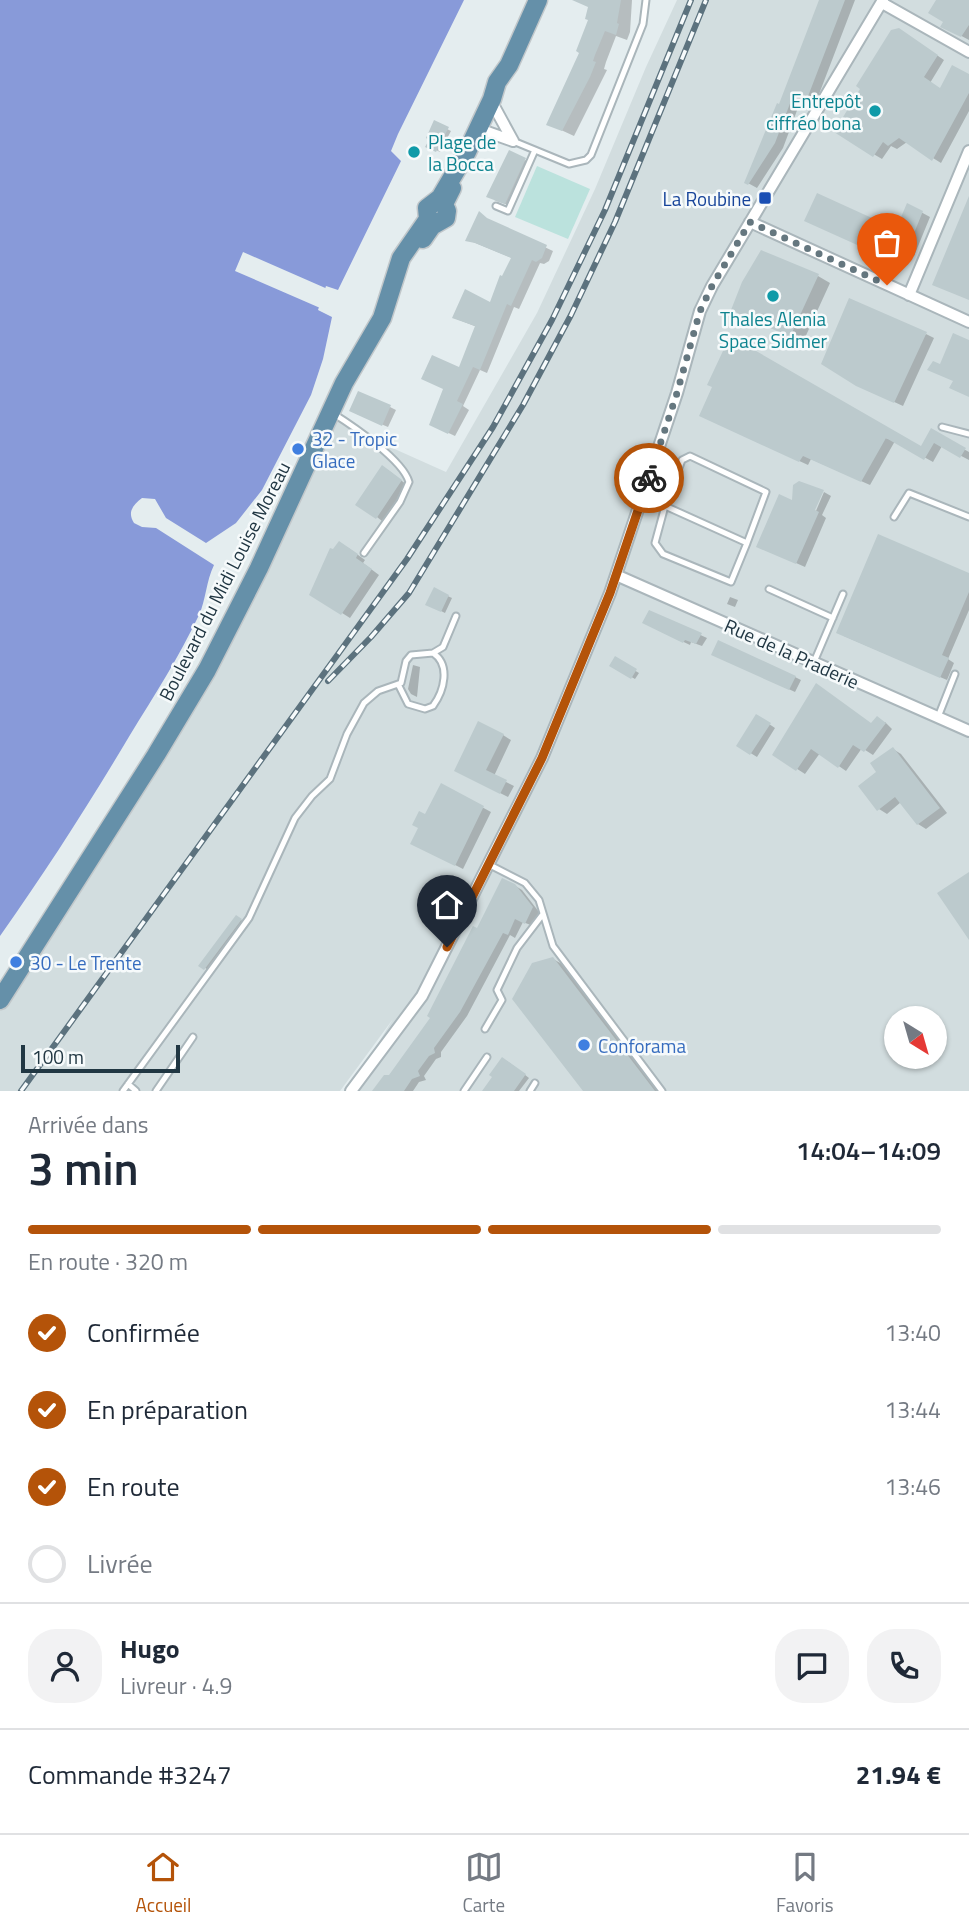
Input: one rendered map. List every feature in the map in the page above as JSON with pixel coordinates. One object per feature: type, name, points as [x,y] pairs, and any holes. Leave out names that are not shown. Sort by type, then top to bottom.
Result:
[{"type":"main road","name":"Boulevard du Midi Louise Moreau","points":[[481,130],[497,82],[509,65],[538,0]]},
{"type":"main road","name":"Boulevard du Midi Louise Moreau","points":[[0,1000],[156,755],[206,670],[264,558],[344,383],[382,318],[396,276],[408,262],[431,221],[446,218],[447,211],[440,203],[495,108],[543,0]]},
{"type":"street","points":[[351,1091],[422,996],[542,758],[616,575],[677,393],[700,311],[750,222],[882,1],[969,52]]},
{"type":"street","points":[[495,108],[513,141]]},
{"type":"street","points":[[481,130],[513,141]]},
{"type":"street","points":[[909,295],[969,151]]},
{"type":"street","points":[[750,222],[969,321]]},
{"type":"street","name":"Rue de la Praderie","points":[[616,575],[969,731]]},
{"type":"lane","points":[[513,141],[569,164],[586,160],[591,155],[643,24],[646,0]]},
{"type":"lane","points":[[496,206],[508,211],[535,150]]},
{"type":"lane","points":[[331,412],[355,427],[382,450],[404,471],[409,482],[400,502],[364,553]]},
{"type":"lane","points":[[942,427],[969,434]]},
{"type":"lane","points":[[690,456],[766,492],[731,582],[663,554],[655,543],[665,506],[682,460],[690,456]]},
{"type":"lane","points":[[894,517],[909,493],[969,517]]},
{"type":"lane","points":[[642,499],[665,506],[747,543]]},
{"type":"lane","points":[[769,589],[833,618]]},
{"type":"lane","points":[[813,663],[843,594]]},
{"type":"lane","points":[[123,1091],[249,918],[296,818],[312,796],[330,779],[347,734],[364,703],[378,691],[398,684],[403,678],[408,658],[416,653],[433,653],[447,643],[456,617]]},
{"type":"lane","points":[[398,684],[408,704],[425,709],[433,706],[438,699],[445,668],[442,660],[433,653]]},
{"type":"lane","points":[[938,717],[955,674]]},
{"type":"lane","points":[[488,864],[525,883],[539,900],[554,946],[662,1091]]},
{"type":"lane","points":[[485,1029],[502,1000],[498,990],[517,948],[543,914]]},
{"type":"lane","points":[[156,1091],[193,1037]]},
{"type":"lane","points":[[464,1091],[487,1057]]},
{"type":"lane","points":[[530,1091],[535,1083]]},
{"type":"lane","points":[[128,1084],[136,1091]]},
{"type":"shaded area","points":[[677,0],[969,0],[969,1091],[349,1091],[393,1019],[340,1091],[0,1091],[0,1009],[161,758],[337,411],[379,442],[446,472],[537,313],[595,189]]},
{"type":"green space","points":[[537,166],[590,189],[568,239],[515,217]]},
{"type":"water","points":[[0,0],[464,0],[391,151],[401,161],[338,290],[326,286],[318,310],[332,317],[323,359],[311,395],[262,490],[236,523],[206,543],[166,518],[155,499],[142,498],[132,509],[134,523],[142,527],[156,528],[214,565],[201,609],[175,661],[99,786],[0,936]]},
{"type":"pier","points":[[243,252],[339,294],[329,290],[322,308],[334,314],[235,271]]},
{"type":"building","points":[[572,0],[621,0],[616,35],[605,31],[593,61],[596,62],[590,77],[562,131],[546,125],[579,53],[576,51],[588,20],[585,19],[588,7]]},
{"type":"building","points":[[819,0],[845,0],[807,99],[794,93],[775,143],[748,185],[744,183],[777,103],[779,104]]},
{"type":"building","points":[[936,0],[969,0],[969,25],[961,37],[940,27],[943,22],[928,13]]},
{"type":"building","name":"Entrepôt ciffréo bona","points":[[899,28],[938,55],[924,77],[940,88],[952,65],[969,74],[969,93],[932,161],[899,138],[888,146],[883,142],[873,157],[834,132],[860,89],[856,86],[891,30]]},
{"type":"building","points":[[434,120],[449,127],[436,152],[425,147]]},
{"type":"building","points":[[509,150],[526,158],[505,204],[486,197]]},
{"type":"building","points":[[817,193],[896,229],[907,203],[923,211],[906,253],[879,244],[875,253],[804,221]]},
{"type":"building","points":[[969,196],[969,300],[932,285]]},
{"type":"building","points":[[479,211],[487,218],[547,245],[542,258],[536,262],[532,260],[511,306],[507,304],[480,370],[473,367],[457,401],[463,404],[448,434],[429,425],[443,389],[421,379],[432,355],[459,367],[475,326],[452,318],[465,289],[490,302],[500,275],[502,276],[511,258],[465,241]]},
{"type":"building","name":"Thales Alenia Space Sidmer","points":[[761,250],[819,274],[790,337],[731,310],[742,282]]},
{"type":"building","points":[[849,298],[927,332],[894,403],[856,386],[821,364]]},
{"type":"building","points":[[953,333],[969,340],[969,397],[949,388],[953,381],[927,370],[933,361],[940,364]]},
{"type":"building","points":[[730,336],[921,446],[931,428],[966,448],[960,458],[934,443],[924,460],[886,438],[861,482],[803,456],[799,462],[699,416],[712,387],[707,385]]},
{"type":"building","points":[[358,391],[391,405],[382,426],[349,411]]},
{"type":"building","points":[[382,465],[402,480],[376,519],[355,505]]},
{"type":"building","points":[[799,481],[824,490],[815,510],[819,512],[796,564],[756,547],[779,494],[792,500],[793,485]]},
{"type":"building","points":[[878,534],[969,573],[969,592],[942,655],[949,658],[940,678],[836,633]]},
{"type":"building","points":[[339,541],[358,554],[356,558],[372,569],[341,615],[309,595],[330,548],[333,549]]},
{"type":"building","points":[[434,587],[449,595],[441,612],[425,605]]},
{"type":"building","points":[[649,610],[702,633],[696,644],[685,640],[683,643],[642,623]]},
{"type":"building","points":[[718,640],[796,676],[789,690],[711,655]]},
{"type":"building","points":[[615,656],[637,669],[631,679],[609,666]]},
{"type":"building","points":[[816,683],[871,723],[877,716],[886,723],[864,752],[853,745],[838,768],[811,749],[796,771],[772,755]]},
{"type":"building","points":[[756,714],[771,723],[750,755],[736,746]]},
{"type":"building","points":[[478,721],[504,734],[486,770],[507,780],[500,794],[454,771]]},
{"type":"building","points":[[893,747],[940,808],[917,825],[895,797],[877,811],[858,786],[876,772],[870,763]]},
{"type":"building","points":[[441,783],[484,806],[455,866],[410,844],[418,828],[412,825],[419,811],[425,814]]},
{"type":"building","points":[[969,872],[969,940],[937,893]]},
{"type":"building","points":[[502,878],[515,884],[533,907],[525,924],[515,919],[508,935],[503,933],[460,1012],[434,1048],[435,1053],[429,1056],[418,1071],[420,1076],[412,1079],[404,1091],[372,1091],[384,1075],[389,1075],[430,1018],[427,1016],[473,926],[477,928]]},
{"type":"building","points":[[236,915],[242,919],[204,970],[198,966]]},
{"type":"building","name":"Conforama","points":[[553,957],[655,1091],[583,1091],[512,999],[532,963]]},
{"type":"building","points":[[502,1057],[526,1074],[514,1091],[482,1091],[492,1077],[489,1075]]},
{"type":"railway","points":[[21,1091],[407,559],[493,427],[552,320],[605,210],[691,0]]},
{"type":"railway","points":[[328,681],[409,593],[523,405],[571,315],[615,222],[706,0]]},
{"type":"way so far","points":[[649,478],[700,311],[750,222],[887,285]]},
{"type":"place","name":"Entrepôt ciffréo bona","points":[[875,111]]},
{"type":"place","name":"Plage de la Bocca","points":[[414,152]]},
{"type":"place","name":"La Roubine","points":[[765,198]]},
{"type":"place","name":"Thales Alenia Space Sidmer","points":[[773,296]]},
{"type":"place","name":"32 - Tropic Glace","points":[[298,449]]},
{"type":"place","name":"30 - Le Trente","points":[[16,962]]},
{"type":"place","name":"Conforama","points":[[584,1045]]},
{"type":"route","points":[[447,947],[542,758],[610,593],[649,478]]}]
